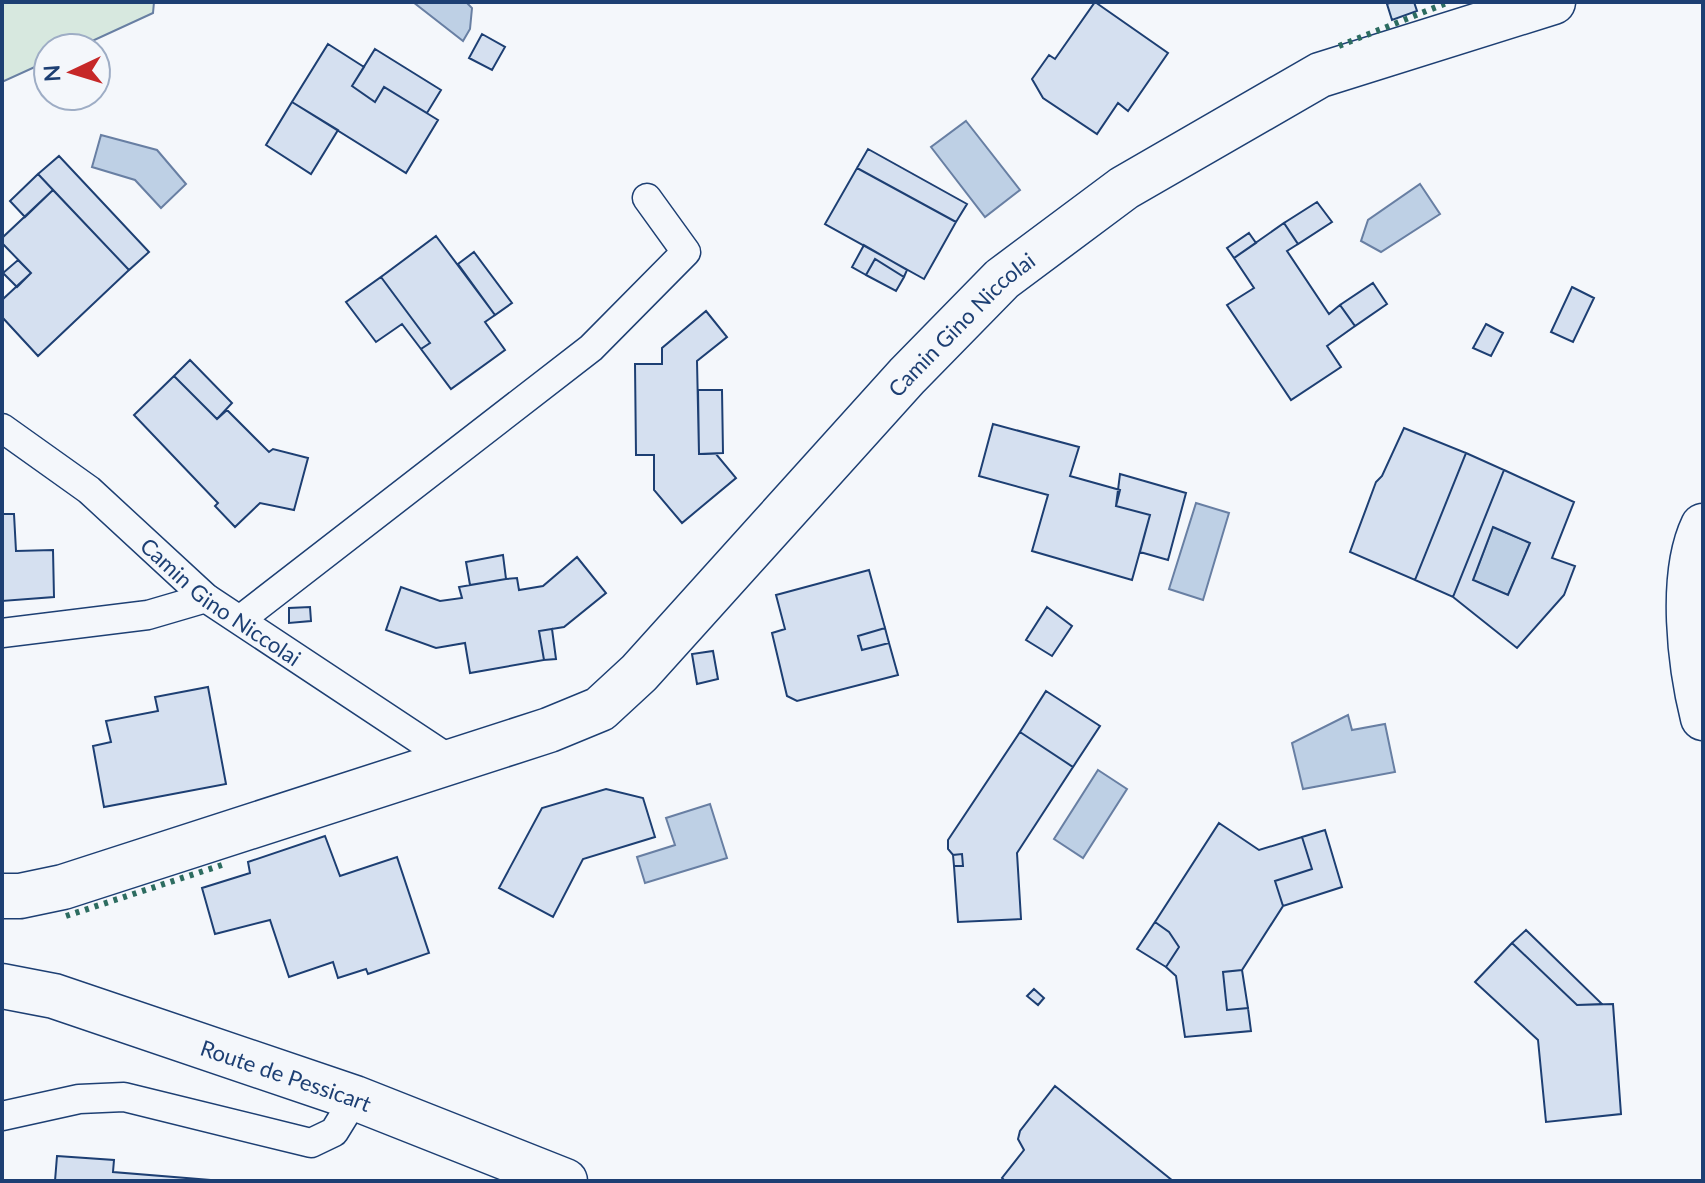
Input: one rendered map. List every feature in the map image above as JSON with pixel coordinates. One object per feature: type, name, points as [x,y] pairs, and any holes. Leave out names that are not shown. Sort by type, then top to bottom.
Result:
[{"type":"street","name":"Camin Gino Niccolai","points":[[2,896],[20,896],[63,887],[549,730],[600,709],[639,673],[907,376],[1002,279],[1124,188],[1320,75],[1553,2]]},
{"type":"street","points":[[1703,526],[1690,588],[1690,651],[1703,718]]},
{"type":"street","name":"Route de Pessicart","points":[[2,986],[54,996],[355,1098],[565,1181]]},
{"type":"lane","points":[[241,619],[591,348],[686,252],[647,198]]},
{"type":"lane","name":"Camin Gino Niccolai","points":[[2,428],[89,490],[206,598],[452,761]]},
{"type":"lane","points":[[2,633],[148,615],[206,598]]},
{"type":"lane","points":[[2,1116],[79,1099],[124,1097],[311,1143],[334,1132],[355,1098]]},
{"type":"shaded area","points":[[2,2],[154,2],[153,13],[112,32],[32,32],[32,68],[2,82]]},
{"type":"water","points":[[413,2],[466,2],[472,8],[470,29],[463,41]]},
{"type":"water","points":[[966,121],[1020,190],[985,217],[931,147]]},
{"type":"water","points":[[101,135],[157,150],[186,184],[161,208],[135,180],[92,167]]},
{"type":"water","points":[[1420,184],[1440,214],[1381,252],[1361,241],[1368,220]]},
{"type":"water","points":[[1196,503],[1229,513],[1203,600],[1169,589]]},
{"type":"water","points":[[1493,527],[1530,543],[1508,595],[1473,580]]},
{"type":"water","points":[[1348,715],[1352,730],[1385,724],[1395,772],[1303,789],[1292,743]]},
{"type":"water","points":[[1098,770],[1127,789],[1083,858],[1054,839]]},
{"type":"water","points":[[710,804],[727,858],[645,883],[637,857],[675,845],[666,818]]},
{"type":"building","points":[[1095,2],[1168,53],[1128,111],[1118,103],[1097,134],[1043,98],[1032,79],[1049,55],[1055,59]]},
{"type":"building","points":[[1414,2],[1417,11],[1392,20],[1387,4]]},
{"type":"building","points":[[482,34],[505,47],[492,70],[469,58]]},
{"type":"building","points":[[328,44],[364,67],[352,86],[375,102],[384,87],[438,120],[406,173],[292,102]]},
{"type":"building","points":[[375,49],[441,90],[427,113],[384,87],[375,102],[352,86]]},
{"type":"building","points":[[292,102],[338,130],[311,174],[266,145]]},
{"type":"building","points":[[868,149],[967,204],[956,222],[857,168]]},
{"type":"building","points":[[59,156],[149,252],[129,270],[38,174]]},
{"type":"building","points":[[857,168],[956,222],[924,279],[825,224]]},
{"type":"building","points":[[38,174],[53,190],[25,217],[10,201]]},
{"type":"building","points":[[53,190],[129,270],[38,356],[2,317],[2,300],[31,273],[2,243],[2,238]]},
{"type":"building","points":[[1317,202],[1332,222],[1298,244],[1284,223]]},
{"type":"building","points":[[1284,223],[1298,244],[1287,251],[1329,314],[1340,305],[1355,326],[1327,346],[1341,367],[1291,400],[1227,305],[1254,288],[1234,258]]},
{"type":"building","points":[[1249,233],[1256,243],[1234,258],[1227,248]]},
{"type":"building","points":[[436,236],[495,315],[485,322],[505,350],[451,389],[421,349],[430,343],[381,277]]},
{"type":"building","points":[[864,245],[907,270],[904,277],[875,259],[866,275],[852,267]]},
{"type":"building","points":[[474,252],[512,303],[495,315],[458,264]]},
{"type":"building","points":[[875,259],[904,277],[896,291],[866,275]]},
{"type":"building","points":[[18,260],[31,273],[17,287],[3,273]]},
{"type":"building","points":[[381,277],[430,343],[421,349],[402,324],[376,342],[346,302]]},
{"type":"building","points":[[1373,283],[1387,304],[1355,326],[1340,305]]},
{"type":"building","points":[[1572,287],[1594,298],[1573,342],[1551,332]]},
{"type":"building","points":[[706,311],[727,337],[697,361],[699,454],[716,454],[736,478],[682,523],[654,490],[654,455],[636,455],[635,364],[662,364],[662,348]]},
{"type":"building","points":[[1486,324],[1503,333],[1491,356],[1473,348]]},
{"type":"building","points":[[190,360],[232,403],[217,419],[174,376]]},
{"type":"building","points":[[174,376],[217,419],[227,410],[269,452],[273,449],[308,458],[294,510],[260,503],[235,527],[215,506],[218,503],[134,415]]},
{"type":"building","points":[[698,390],[722,390],[723,453],[699,454]]},
{"type":"building","points":[[993,424],[1079,447],[1070,476],[1120,490],[1116,506],[1150,515],[1132,580],[1032,551],[1048,495],[979,476]]},
{"type":"building","points":[[1404,428],[1466,453],[1415,580],[1350,552],[1376,482],[1382,476]]},
{"type":"building","points":[[1466,453],[1504,470],[1453,597],[1415,580]]},
{"type":"building","points":[[1504,470],[1574,502],[1552,558],[1575,566],[1564,595],[1517,648],[1453,597]],"holes":[[[1493,527],[1530,543],[1508,595],[1473,580]]]},
{"type":"building","points":[[1120,474],[1186,493],[1168,560],[1140,552],[1150,515],[1116,506]]},
{"type":"building","points":[[2,514],[14,514],[16,551],[53,550],[54,597],[2,601]]},
{"type":"building","points":[[503,555],[506,579],[470,585],[466,562]]},
{"type":"building","points":[[577,557],[606,593],[564,627],[539,631],[544,660],[470,673],[465,643],[436,648],[386,630],[401,587],[440,601],[462,598],[459,587],[506,579],[517,578],[519,590],[543,586]]},
{"type":"building","points":[[869,570],[885,628],[858,636],[862,650],[889,643],[898,675],[797,701],[787,696],[772,633],[785,629],[776,595]]},
{"type":"building","points":[[310,607],[311,621],[289,623],[289,608]]},
{"type":"building","points":[[1047,607],[1072,626],[1052,656],[1026,640]]},
{"type":"building","points":[[885,628],[889,643],[862,650],[858,636]]},
{"type":"building","points":[[552,629],[556,659],[544,660],[539,631]]},
{"type":"building","points":[[713,651],[718,679],[697,684],[692,654]]},
{"type":"building","points":[[208,687],[226,784],[104,807],[93,746],[111,742],[106,721],[158,711],[155,697]]},
{"type":"building","points":[[1046,691],[1100,726],[1073,767],[1020,732]]},
{"type":"building","points":[[1020,732],[1073,767],[1017,853],[1021,919],[958,922],[954,866],[963,866],[962,854],[953,855],[948,849],[948,840]]},
{"type":"building","points":[[606,789],[643,798],[655,837],[583,859],[553,917],[499,888],[542,808]]},
{"type":"building","points":[[1219,823],[1259,850],[1302,837],[1312,869],[1275,881],[1283,906],[1242,970],[1223,972],[1227,1010],[1248,1008],[1251,1031],[1185,1037],[1176,976],[1166,967],[1179,947],[1169,932],[1155,922]]},
{"type":"building","points":[[1325,830],[1342,887],[1283,906],[1275,881],[1312,869],[1302,837]]},
{"type":"building","points":[[325,836],[340,876],[397,857],[429,953],[368,974],[366,969],[338,978],[333,962],[289,977],[270,920],[215,934],[202,888],[250,873],[248,862]]},
{"type":"building","points":[[962,854],[963,866],[954,866],[953,855]]},
{"type":"building","points":[[1155,922],[1169,932],[1179,947],[1166,967],[1137,949]]},
{"type":"building","points":[[1526,930],[1602,1004],[1577,1005],[1512,943]]},
{"type":"building","points":[[1512,943],[1577,1005],[1613,1004],[1621,1114],[1546,1122],[1538,1040],[1475,982]]},
{"type":"building","points":[[1242,970],[1248,1008],[1227,1010],[1223,972]]},
{"type":"building","points":[[1034,989],[1044,998],[1038,1005],[1027,996]]},
{"type":"building","points":[[1055,1086],[1173,1181],[1005,1181],[1002,1178],[1024,1150],[1018,1139],[1020,1131]]},
{"type":"building","points":[[57,1156],[114,1160],[113,1172],[223,1181],[55,1181]]},
{"type":"hedge","points":[[1339,46],[1449,2]]},
{"type":"hedge","points":[[66,916],[225,864]]}]
